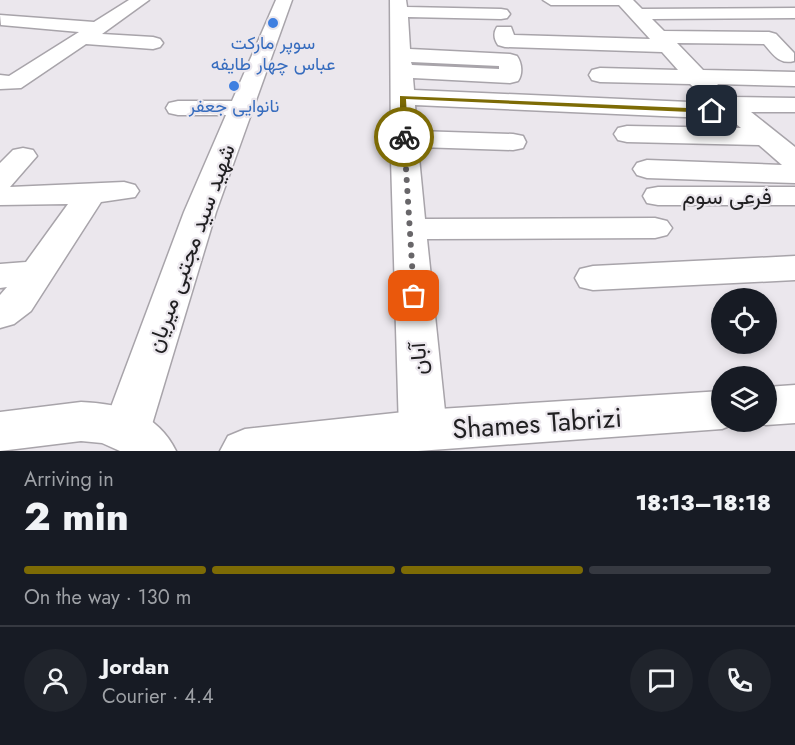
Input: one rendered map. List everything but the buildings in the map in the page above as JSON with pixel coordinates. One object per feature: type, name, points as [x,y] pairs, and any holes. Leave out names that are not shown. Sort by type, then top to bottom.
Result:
[{"type":"street","name":"شهید سید مجتبی میریان","points":[[139,441],[200,212],[284,0]]},
{"type":"street","points":[[550,0],[795,79]]},
{"type":"street","points":[[399,6],[503,22],[505,41],[652,31],[795,13]]},
{"type":"street","name":"آبان","points":[[399,6],[404,139],[423,430]]},
{"type":"street","points":[[1,69],[13,83],[98,28],[142,10]]},
{"type":"street","points":[[1,20],[98,28],[153,43]]},
{"type":"street","points":[[652,31],[732,108],[795,161]]},
{"type":"street","points":[[598,69],[652,31],[769,38],[787,57]]},
{"type":"street","points":[[401,74],[732,108],[795,105]]},
{"type":"street","points":[[178,108],[241,108]]},
{"type":"street","points":[[627,134],[767,137]]},
{"type":"street","points":[[404,139],[513,142]]},
{"type":"street","points":[[0,180],[23,156]]},
{"type":"street","name":"فرعی سوم","points":[[795,174],[653,183],[795,196]]},
{"type":"street","points":[[0,196],[108,193],[37,273],[17,302],[0,314]]},
{"type":"street","points":[[410,229],[654,228]]},
{"type":"street","points":[[592,278],[795,268]]},
{"type":"street","points":[[0,276],[37,273]]},
{"type":"street","points":[[777,405],[795,404]]},
{"type":"street","name":"Shames Tabrizi","points":[[245,451],[423,430],[711,411]]},
{"type":"street","points":[[0,432],[62,422],[99,421],[139,441]]},
{"type":"way so far","points":[[404,137],[414,296]]},
{"type":"place","name":"سوپر مارکت عباس چهار طایفه","points":[[273,23]]},
{"type":"place","name":"نانوایی جعفر","points":[[234,86]]},
{"type":"route","points":[[404,137],[402,97],[712,111]]}]
